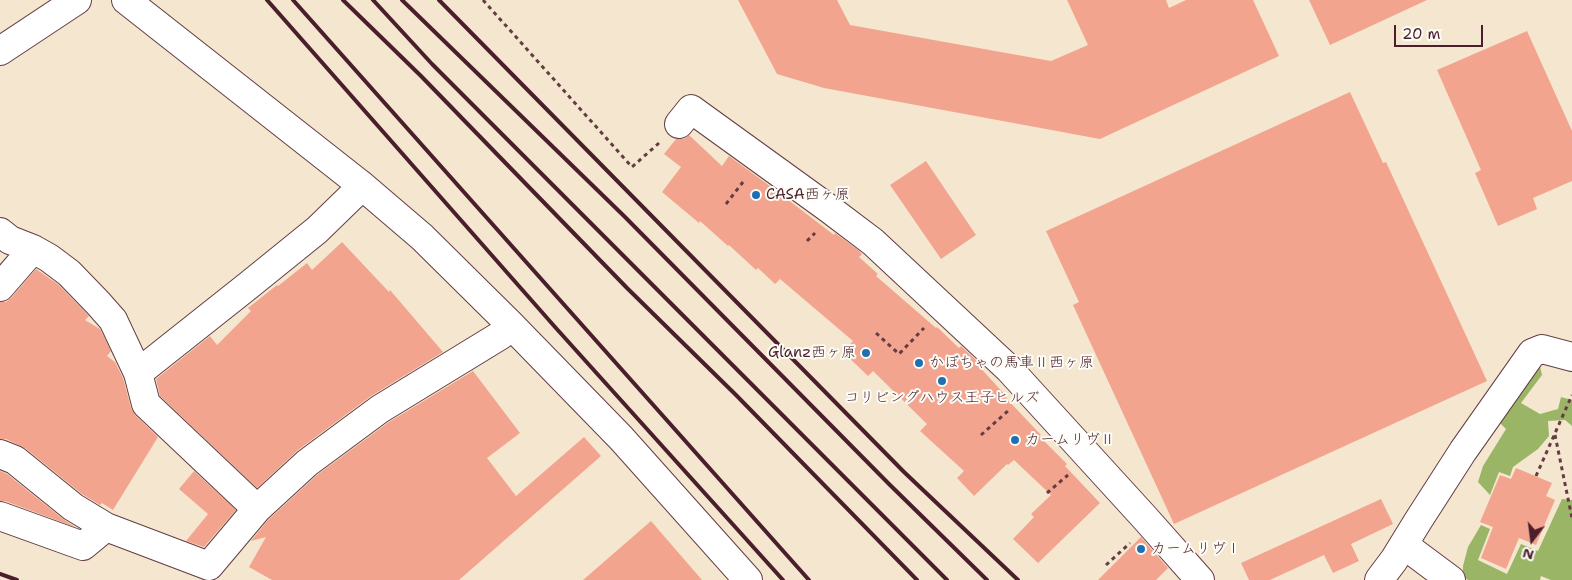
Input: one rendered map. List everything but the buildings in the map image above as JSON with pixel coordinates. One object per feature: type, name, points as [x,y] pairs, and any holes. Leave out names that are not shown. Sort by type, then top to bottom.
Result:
[{"type":"street","points":[[0,51],[77,0]]},
{"type":"street","points":[[126,0],[360,184],[422,236],[621,438],[748,580]]},
{"type":"street","points":[[669,133],[691,109],[873,242],[1009,369],[1146,518],[1200,580]]},
{"type":"street","points":[[138,373],[249,286],[316,230],[353,195],[360,184]]},
{"type":"street","points":[[0,232],[10,240],[49,258],[68,273],[108,314],[113,320],[138,373],[146,404],[257,509]]},
{"type":"street","points":[[0,287],[33,249]]},
{"type":"street","points":[[0,454],[15,460],[72,508],[106,527],[209,566],[257,509],[307,463],[380,409],[501,335],[511,325]]},
{"type":"street","points":[[1379,580],[1404,545],[1463,451],[1532,353],[1542,348],[1572,356]]},
{"type":"street","points":[[0,516],[83,546],[106,527]]},
{"type":"street","points":[[1404,545],[1451,580]]},
{"type":"path","points":[[483,0],[632,167],[669,133]]},
{"type":"path","points":[[876,333],[899,354],[944,307]]},
{"type":"path","points":[[981,435],[1030,392]]},
{"type":"path","points":[[1536,476],[1572,395]]},
{"type":"path","points":[[1554,434],[1572,518]]},
{"type":"green space","points":[[1538,358],[1542,375],[1521,403],[1540,414],[1558,409],[1561,397],[1572,400],[1572,426],[1565,420],[1548,421],[1549,436],[1538,449],[1513,467],[1510,476],[1499,472],[1490,495],[1478,482],[1483,466],[1506,429],[1496,419]]},
{"type":"green space","points":[[1562,499],[1572,500],[1572,580],[1551,580],[1541,576],[1540,580],[1468,580],[1463,576],[1463,566],[1468,547],[1481,525],[1490,529],[1478,560],[1507,574],[1521,544],[1538,551]]},
{"type":"railway","points":[[267,0],[555,327],[783,580]]},
{"type":"railway","points":[[293,0],[809,580]]},
{"type":"railway","points":[[343,0],[421,76],[627,288],[736,395],[917,580]]},
{"type":"railway","points":[[373,0],[432,64],[947,580]]},
{"type":"railway","points":[[402,0],[624,216],[890,485],[987,580]]},
{"type":"railway","points":[[439,0],[904,472],[1018,580]]},
{"type":"railway","points":[[0,574],[17,580]]},
{"type":"place","name":"CASA西ヶ原","points":[[756,195]]},
{"type":"place","name":"Glanz西ヶ原","points":[[866,353]]},
{"type":"place","name":"かぼちゃの馬車Ⅱ西ヶ原","points":[[919,363]]},
{"type":"place","name":"コリビングハウス王子ヒルズ","points":[[942,381]]},
{"type":"place","name":"カームリヴⅡ","points":[[1015,440]]},
{"type":"place","name":"カームリヴⅠ","points":[[1141,549]]}]
